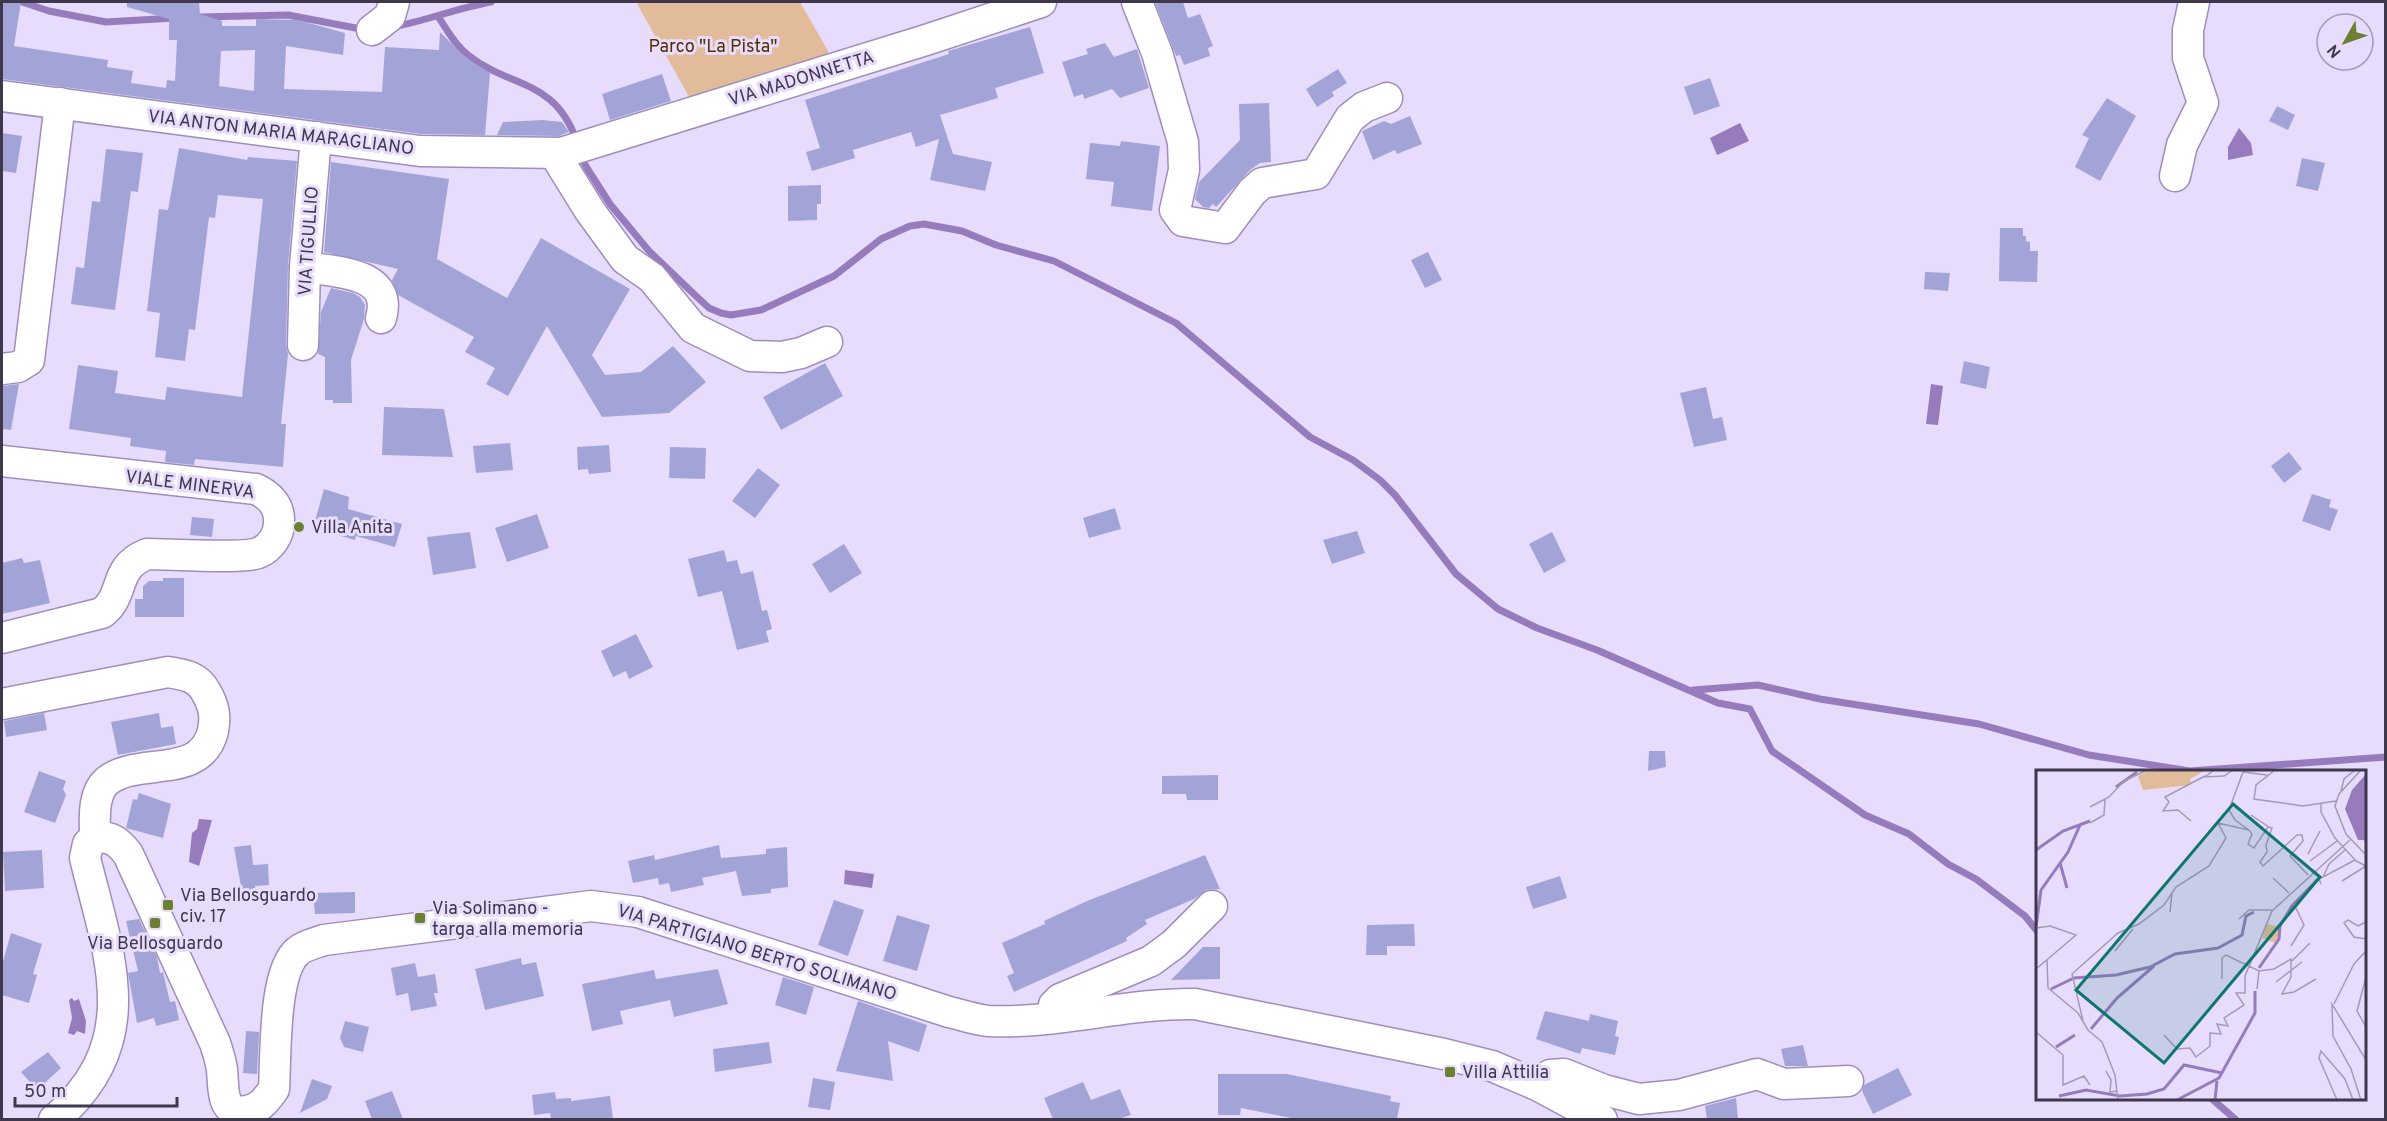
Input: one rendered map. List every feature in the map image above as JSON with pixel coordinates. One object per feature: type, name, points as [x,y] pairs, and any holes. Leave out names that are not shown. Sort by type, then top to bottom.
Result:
[{"type":"street","points":[[372,30],[390,15],[394,2]]},
{"type":"street","name":"VIA MADONNETTA","points":[[557,153],[926,40],[1041,2]]},
{"type":"street","points":[[1137,2],[1157,53],[1183,142],[1184,170],[1175,210],[1183,221],[1225,228],[1252,192],[1262,183],[1316,174],[1350,118],[1364,107],[1388,98]]},
{"type":"street","points":[[2175,176],[2182,145],[2203,103],[2188,58],[2188,30],[2194,2]]},
{"type":"street","name":"VIA ANTON MARIA MARAGLIANO","points":[[2,96],[420,151],[557,153]]},
{"type":"street","points":[[2,369],[18,367],[29,360],[60,103]]},
{"type":"street","name":"VIA TIGULLIO","points":[[303,345],[305,267],[316,137]]},
{"type":"street","points":[[557,153],[590,211],[625,259],[652,278],[693,328],[750,356],[782,357],[801,353],[827,342]]},
{"type":"street","points":[[305,267],[362,276],[381,293],[386,303],[381,318]]},
{"type":"street","name":"VIALE MINERVA","points":[[2,461],[256,489],[272,500],[279,518],[276,536],[264,550],[255,554],[147,554],[132,560],[122,576],[111,606],[102,613],[2,639]]},
{"type":"street","points":[[2,704],[168,672],[193,677],[201,683],[216,717],[211,738],[202,753],[185,762],[124,773],[109,780],[101,788],[95,838],[88,844],[85,858],[113,973],[115,1002],[110,1032],[96,1072],[73,1104],[54,1119]]},
{"type":"street","name":"VIA PARTIGIANO BERTO SOLIMANO","points":[[95,838],[108,837],[120,843],[128,854],[215,1043],[222,1072],[222,1093],[225,1101],[232,1109],[240,1112],[255,1110],[274,1089],[282,986],[288,964],[299,951],[324,940],[591,906],[613,906],[949,1012],[988,1021],[1053,1017],[1160,1003],[1195,1004],[1444,1054],[1492,1066],[1537,1085],[1602,1119]]},
{"type":"street","points":[[1053,1017],[1054,1005],[1060,999],[1151,961],[1174,944],[1212,906]]},
{"type":"street","points":[[1537,1085],[1550,1075],[1564,1074],[1604,1090],[1639,1099],[1679,1095],[1757,1074],[1784,1084],[1848,1081]]},
{"type":"green space","name":"Parco \"La Pista\"","points":[[636,2],[800,2],[828,51],[826,58],[692,102]]},
{"type":"shaded area","points":[[1740,123],[1749,141],[1717,155],[1710,138]]},
{"type":"shaded area","points":[[2239,128],[2251,143],[2253,155],[2228,160],[2228,147]]},
{"type":"shaded area","points":[[1931,384],[1943,386],[1938,425],[1926,424]]},
{"type":"shaded area","points":[[199,819],[212,820],[199,866],[189,862],[192,833],[197,829]]},
{"type":"shaded area","points":[[845,870],[874,874],[872,888],[844,884]]},
{"type":"shaded area","points":[[72,998],[74,1001],[79,999],[86,1021],[85,1034],[77,1031],[74,1035],[68,1033],[72,1018],[69,1000]]},
{"type":"building","points":[[2,2],[21,2],[14,46],[108,60],[107,67],[133,71],[131,83],[166,88],[167,80],[175,81],[177,40],[169,40],[169,19],[127,7],[127,2],[199,2],[200,14],[222,21],[222,26],[256,26],[256,19],[298,20],[345,33],[343,55],[286,46],[284,89],[382,92],[385,47],[439,50],[440,32],[466,58],[490,73],[485,135],[421,134],[2,79]],"holes":[[[255,50],[254,91],[219,86],[221,51]]]},
{"type":"building","points":[[1155,2],[1183,2],[1188,18],[1200,14],[1213,46],[1208,48],[1210,56],[1184,65],[1180,55],[1176,56]]},
{"type":"building","points":[[1030,27],[1044,73],[995,88],[998,98],[940,115],[953,154],[992,162],[985,191],[930,180],[939,139],[916,147],[911,132],[853,150],[855,158],[812,171],[806,152],[820,148],[805,100],[949,54],[948,51]]},
{"type":"building","points":[[1105,43],[1114,57],[1137,49],[1149,88],[1120,98],[1112,89],[1084,99],[1083,94],[1074,97],[1062,62],[1088,54],[1086,49]]},
{"type":"building","points":[[1338,69],[1347,83],[1332,92],[1334,96],[1317,107],[1306,89]]},
{"type":"building","points":[[662,74],[671,101],[610,120],[602,94]]},
{"type":"building","points":[[1710,78],[1720,106],[1694,115],[1684,87]]},
{"type":"building","points":[[2107,98],[2136,116],[2100,181],[2075,167],[2089,138],[2082,135]]},
{"type":"building","points":[[1269,103],[1271,162],[1260,163],[1250,170],[1216,207],[1213,204],[1209,208],[1203,207],[1195,199],[1199,182],[1240,140],[1239,104]]},
{"type":"building","points":[[2277,106],[2295,115],[2288,130],[2269,121]]},
{"type":"building","points":[[1410,116],[1422,144],[1397,154],[1395,150],[1373,160],[1362,131],[1384,121],[1391,124]]},
{"type":"building","points":[[543,120],[562,122],[569,132],[559,136],[497,135],[503,122]]},
{"type":"building","points":[[2,133],[22,136],[16,173],[2,171]]},
{"type":"building","points":[[1121,141],[1160,146],[1152,211],[1111,206],[1114,182],[1086,179],[1090,143],[1120,146]]},
{"type":"building","points":[[179,148],[247,160],[248,157],[297,161],[288,266],[286,345],[288,354],[281,424],[286,424],[283,467],[195,459],[194,465],[165,462],[166,451],[130,446],[131,438],[69,429],[78,365],[118,371],[115,393],[165,400],[167,387],[242,397],[263,199],[218,195],[215,218],[209,217],[195,330],[189,329],[185,361],[155,357],[160,313],[147,311],[159,209],[168,210]]},
{"type":"building","points":[[106,149],[143,153],[138,192],[131,191],[115,310],[71,304],[76,267],[84,268],[92,201],[100,202]]},
{"type":"building","points":[[2302,158],[2325,163],[2318,191],[2296,186]]},
{"type":"building","points":[[331,162],[449,179],[437,259],[507,298],[541,238],[630,289],[592,355],[605,375],[641,372],[673,346],[706,382],[669,413],[602,417],[547,326],[508,396],[486,384],[495,368],[465,352],[474,337],[398,295],[392,280],[398,269],[324,252]]},
{"type":"building","points":[[821,185],[821,204],[817,204],[817,220],[788,221],[788,186]]},
{"type":"building","points":[[2000,228],[2023,228],[2023,236],[2026,236],[2026,241],[2030,242],[2030,251],[2038,251],[2037,282],[1999,281]]},
{"type":"building","points":[[1428,252],[1442,280],[1425,288],[1411,260]]},
{"type":"building","points":[[1925,272],[1950,273],[1948,291],[1924,289]]},
{"type":"building","points":[[331,288],[353,293],[360,297],[365,305],[364,319],[351,360],[352,403],[333,403],[333,400],[325,400],[325,357],[318,354],[321,312]]},
{"type":"building","points":[[1964,361],[1990,367],[1986,389],[1960,383]]},
{"type":"building","points":[[825,363],[843,396],[781,430],[763,397]]},
{"type":"building","points":[[19,384],[11,430],[2,429],[2,386]]},
{"type":"building","points":[[1706,387],[1713,419],[1722,417],[1727,440],[1694,447],[1680,393]]},
{"type":"building","points":[[384,407],[444,409],[453,457],[382,455]]},
{"type":"building","points":[[510,443],[513,470],[476,473],[473,446]]},
{"type":"building","points":[[609,445],[611,472],[589,474],[588,469],[578,470],[577,447]]},
{"type":"building","points":[[670,447],[706,448],[705,479],[669,478]]},
{"type":"building","points":[[2289,452],[2302,469],[2284,483],[2271,466]]},
{"type":"building","points":[[758,468],[780,485],[755,518],[732,501]]},
{"type":"building","points":[[324,489],[349,497],[348,509],[402,524],[395,547],[356,536],[355,540],[313,528]]},
{"type":"building","points":[[2312,494],[2331,500],[2329,507],[2338,510],[2330,531],[2302,521]]},
{"type":"building","points":[[1115,508],[1121,529],[1089,538],[1083,518]]},
{"type":"building","points":[[537,514],[549,548],[507,562],[495,528]]},
{"type":"building","points":[[192,517],[214,519],[212,537],[190,535]]},
{"type":"building","points":[[1357,531],[1365,553],[1332,564],[1323,540]]},
{"type":"building","points":[[470,532],[476,568],[433,575],[427,537]]},
{"type":"building","points":[[1552,532],[1566,561],[1544,573],[1529,544]]},
{"type":"building","points":[[844,544],[862,573],[830,593],[812,564]]},
{"type":"building","points":[[724,550],[727,562],[737,560],[741,574],[753,571],[762,611],[767,610],[772,629],[766,631],[769,642],[737,650],[722,591],[698,597],[688,559]]},
{"type":"building","points":[[22,558],[24,563],[40,560],[50,603],[2,614],[2,563]]},
{"type":"building","points":[[163,578],[184,578],[184,617],[135,617],[135,599],[143,599],[143,586],[149,581],[163,581]]},
{"type":"building","points":[[636,634],[653,667],[629,679],[626,671],[613,677],[601,651]]},
{"type":"building","points":[[44,713],[47,730],[6,737],[4,721]]},
{"type":"building","points":[[159,713],[161,728],[173,726],[176,744],[118,755],[111,722]]},
{"type":"building","points":[[1649,751],[1665,751],[1666,767],[1648,771]]},
{"type":"building","points":[[39,771],[66,781],[63,789],[66,795],[55,823],[24,812]]},
{"type":"building","points":[[1218,775],[1218,800],[1187,800],[1186,794],[1162,794],[1162,776]]},
{"type":"building","points":[[139,793],[171,804],[163,838],[126,828],[133,799],[137,800]]},
{"type":"building","points":[[251,845],[253,865],[268,864],[269,885],[255,886],[256,897],[243,898],[234,847]]},
{"type":"building","points":[[719,845],[721,858],[766,854],[766,849],[787,847],[788,887],[771,889],[771,893],[742,896],[736,871],[702,878],[704,885],[671,892],[669,883],[659,885],[658,878],[633,883],[628,861],[654,855],[655,860]]},
{"type":"building","points":[[42,850],[44,888],[5,891],[3,852]]},
{"type":"building","points":[[1205,855],[1220,889],[1207,890],[1194,899],[1145,920],[1147,924],[1126,938],[1127,941],[1014,992],[1007,976],[1014,973],[1002,943],[1045,924],[1044,921],[1087,901]]},
{"type":"building","points":[[1560,876],[1567,898],[1533,909],[1526,887]]},
{"type":"building","points":[[355,892],[355,913],[315,914],[313,893]]},
{"type":"building","points":[[834,900],[864,910],[848,956],[818,945]]},
{"type":"building","points":[[897,915],[930,925],[917,971],[883,961]]},
{"type":"building","points":[[139,919],[157,957],[160,973],[163,972],[170,1002],[175,1001],[179,1020],[156,1026],[154,1018],[137,1023],[128,973],[138,971],[126,921]]},
{"type":"building","points":[[1414,924],[1415,946],[1387,946],[1387,955],[1366,955],[1367,925]]},
{"type":"building","points":[[11,933],[42,944],[33,974],[37,975],[29,1003],[2,995],[2,965]]},
{"type":"building","points":[[1203,947],[1220,947],[1220,979],[1171,980]]},
{"type":"building","points":[[521,958],[522,965],[536,962],[544,996],[485,1010],[475,969]]},
{"type":"building","points":[[415,963],[418,977],[435,974],[438,993],[434,993],[437,1006],[411,1011],[408,993],[396,996],[391,968]]},
{"type":"building","points":[[718,969],[728,1004],[674,1017],[670,1000],[620,1011],[623,1024],[592,1031],[582,984],[654,970],[656,979]]},
{"type":"building","points":[[783,977],[814,987],[806,1015],[775,1005]]},
{"type":"building","points":[[858,1001],[927,1025],[919,1052],[888,1041],[893,1081],[836,1071]]},
{"type":"building","points":[[1545,1011],[1589,1021],[1590,1014],[1618,1021],[1615,1036],[1619,1037],[1615,1055],[1582,1048],[1580,1054],[1536,1039]]},
{"type":"building","points":[[345,1021],[369,1027],[363,1052],[344,1047],[340,1038]]},
{"type":"building","points":[[246,1031],[259,1032],[257,1074],[243,1073]]},
{"type":"building","points":[[769,1042],[772,1063],[715,1072],[713,1049]]},
{"type":"building","points":[[1803,1045],[1808,1066],[1785,1066],[1781,1049]]},
{"type":"building","points":[[48,1052],[61,1068],[37,1090],[21,1072]]},
{"type":"building","points":[[1898,1068],[1912,1095],[1873,1114],[1862,1091],[1864,1085]]},
{"type":"building","points":[[1218,1074],[1287,1074],[1391,1096],[1390,1101],[1400,1103],[1397,1119],[1296,1119],[1241,1108],[1240,1115],[1218,1115]]},
{"type":"building","points":[[813,1078],[835,1082],[830,1110],[808,1107]]},
{"type":"building","points":[[312,1079],[332,1086],[327,1099],[300,1113]]},
{"type":"building","points":[[1083,1082],[1091,1100],[1120,1089],[1131,1115],[1118,1119],[1053,1119],[1044,1098]]},
{"type":"building","points":[[392,1091],[403,1119],[372,1119],[365,1101]]},
{"type":"building","points":[[555,1092],[556,1099],[571,1098],[571,1101],[610,1096],[613,1119],[551,1119],[550,1113],[534,1115],[532,1095]]},
{"type":"building","points":[[1736,1098],[1738,1119],[1707,1119],[1705,1106]]},
{"type":"waterway","points":[[22,2],[49,11],[106,22],[175,18]]},
{"type":"waterway","points":[[392,27],[491,2]]},
{"type":"waterway","points":[[201,17],[288,15],[366,30]]},
{"type":"waterway","points":[[439,18],[455,42],[468,55],[484,66],[544,95],[557,106],[568,121],[577,142]]},
{"type":"waterway","points":[[582,155],[585,165],[610,204],[649,251],[709,308],[721,313],[731,315],[761,310],[834,276],[881,239],[910,226],[924,224],[962,231],[996,245],[1054,261],[1176,323],[1310,437],[1353,460],[1380,480],[1395,495],[1456,574],[1498,609],[1537,628],[1597,650],[1718,703],[1750,709],[1772,751],[1865,815],[1909,834],[1948,864],[1976,879],[2025,916],[2036,930]]},
{"type":"waterway","points":[[1693,690],[1758,685],[1820,699],[1979,724],[2089,755],[2184,770]]},
{"type":"waterway","points":[[2204,770],[2386,757]]},
{"type":"waterway","points":[[2213,1100],[2236,1120]]},
{"type":"place","name":"Villa Anita","points":[[299,527]]},
{"type":"place","name":"Via Bellosguardo civ. 17","points":[[168,905]]},
{"type":"place","name":"Via Solimano - targa alla memoria","points":[[420,918]]},
{"type":"place","name":"Via Bellosguardo","points":[[155,923]]},
{"type":"place","name":"Villa Attilia","points":[[1450,1072]]}]
